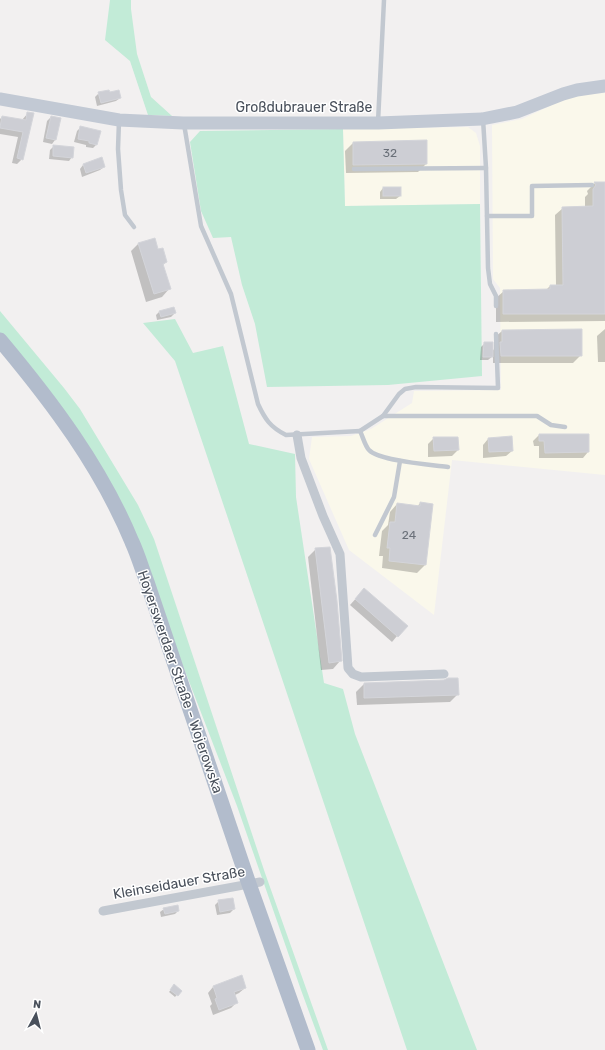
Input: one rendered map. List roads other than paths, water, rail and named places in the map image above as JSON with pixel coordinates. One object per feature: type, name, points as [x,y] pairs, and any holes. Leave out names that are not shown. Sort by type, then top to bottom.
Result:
[{"type":"main road","name":"Großdubrauer Straße","points":[[0,98],[119,120],[183,123],[378,123],[482,119],[517,112],[577,90],[605,86]]},
{"type":"main road","name":"Hoyerswerdaer Straße - Wojerowska","points":[[0,340],[31,377],[76,440],[112,501],[132,542],[255,883],[308,1050]]},
{"type":"street","points":[[297,435],[301,458],[323,516],[340,554],[348,668],[353,674],[361,677],[444,674]]},
{"type":"street","name":"Kleinseidauer Straße","points":[[103,911],[255,883]]},
{"type":"lane","points":[[378,123],[384,0]]},
{"type":"lane","points":[[482,119],[486,168],[488,268],[490,284],[496,296],[496,306]]},
{"type":"lane","points":[[119,120],[118,149],[121,190],[125,215],[134,227]]},
{"type":"lane","points":[[183,123],[201,226],[231,294],[258,404],[266,420],[276,430],[286,435],[360,431],[383,416],[399,394],[405,389],[416,387],[498,388],[496,334]]},
{"type":"lane","points":[[354,169],[486,168]]},
{"type":"lane","points":[[487,216],[532,216],[532,186],[592,185]]},
{"type":"lane","points":[[383,416],[537,416],[551,426],[565,428]]},
{"type":"lane","points":[[360,431],[369,450],[376,455],[400,461],[448,467]]},
{"type":"lane","points":[[375,535],[394,497],[400,461]]}]
